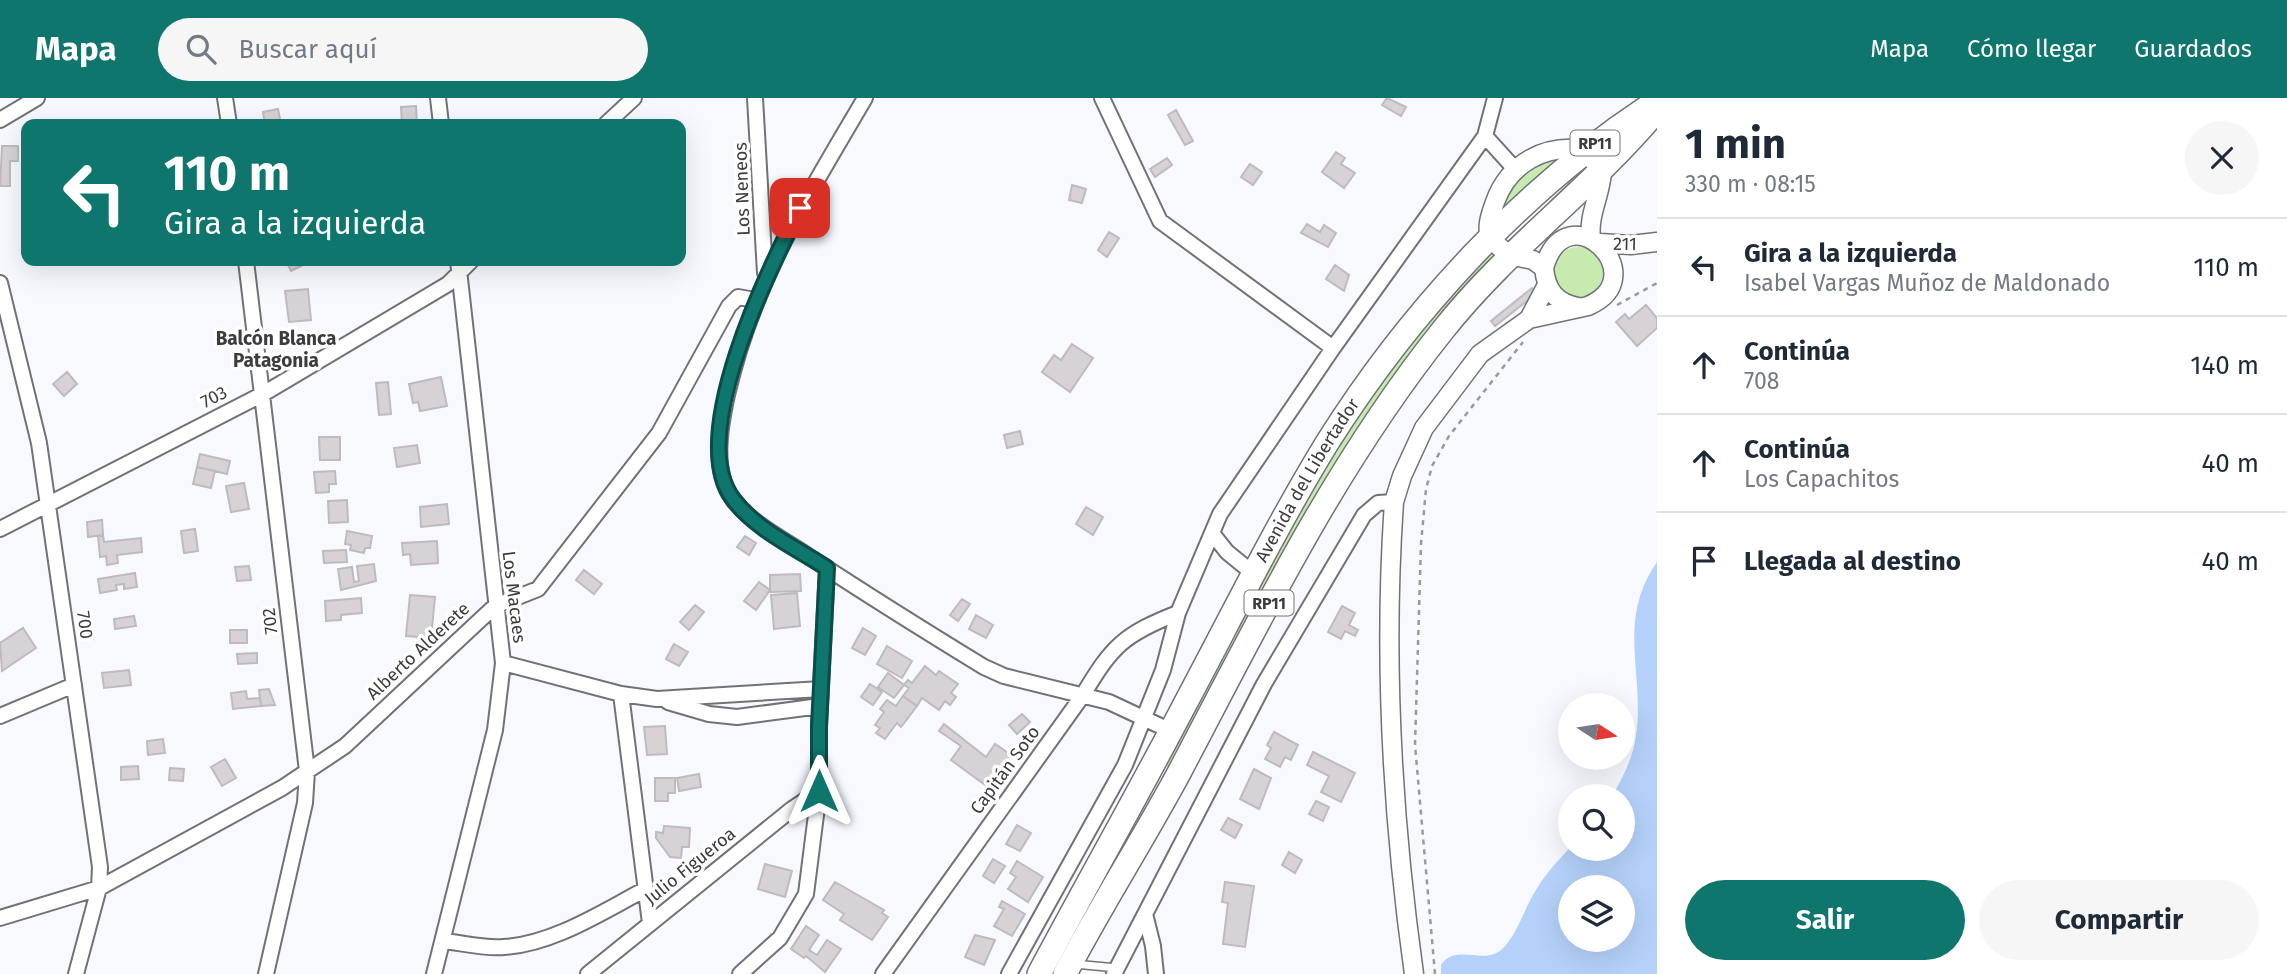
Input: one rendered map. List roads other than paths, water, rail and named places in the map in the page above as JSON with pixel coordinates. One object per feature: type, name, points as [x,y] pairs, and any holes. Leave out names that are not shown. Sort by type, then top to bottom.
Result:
[{"type":"main road","name":"Avenida del Libertador","points":[[1039,974],[1303,484],[1367,385],[1440,293],[1490,239],[1585,150],[1657,101]]},
{"type":"main road","name":"Avenida del Libertador","points":[[1067,969],[1170,790],[1312,522],[1355,452],[1442,330],[1509,255],[1602,171],[1657,110]]},
{"type":"street","points":[[0,120],[37,98]]},
{"type":"street","points":[[225,98],[228,119]]},
{"type":"street","points":[[438,98],[440,119]]},
{"type":"street","points":[[611,119],[634,98]]},
{"type":"street","name":"Los Neneos","points":[[755,98],[765,278]]},
{"type":"street","points":[[865,98],[800,208],[755,300],[737,351],[720,431],[723,479],[732,498],[746,513],[827,568],[984,667],[1004,676],[1109,702],[1171,731]]},
{"type":"street","points":[[1102,98],[1160,221],[1333,348]]},
{"type":"street","points":[[1009,974],[1125,765],[1163,670],[1178,613],[1220,514],[1333,348],[1485,136],[1495,98]]},
{"type":"street","points":[[1485,136],[1514,168]]},
{"type":"street","points":[[1414,974],[1394,815],[1390,736],[1394,502],[1402,475],[1424,428],[1480,354],[1529,319],[1578,307],[1597,302],[1610,288],[1614,278],[1612,258],[1596,240],[1590,225],[1602,185],[1602,171],[1585,150],[1556,150],[1514,168],[1498,194],[1489,220],[1490,239],[1509,255],[1533,260],[1559,300],[1578,307]]},
{"type":"street","points":[[1529,319],[1553,247],[1572,237],[1596,240]]},
{"type":"street","name":"211","points":[[1596,240],[1653,243]]},
{"type":"street","name":"211","points":[[1614,278],[1635,254],[1653,243]]},
{"type":"street","name":"702","points":[[247,266],[307,771],[304,803],[266,974]]},
{"type":"street","name":"703","points":[[0,530],[263,394],[459,268]]},
{"type":"street","name":"Los Macaes","points":[[434,974],[495,730],[503,663],[459,268]]},
{"type":"street","name":"700","points":[[0,283],[30,398],[48,503],[100,867],[99,888],[76,974]]},
{"type":"street","name":"Alberto Alderete","points":[[0,918],[99,888],[282,788],[345,746],[495,606],[538,589],[659,433],[729,306],[738,297],[755,300]]},
{"type":"street","points":[[1115,971],[1264,684],[1364,515],[1378,503],[1394,502]]},
{"type":"street","points":[[1212,533],[1227,552],[1254,574]]},
{"type":"street","points":[[740,974],[780,938],[806,894],[819,791],[827,568]]},
{"type":"street","name":"Capitán Soto","points":[[883,974],[1083,695],[1107,654],[1127,636],[1178,613]]},
{"type":"street","points":[[503,663],[709,714],[737,717],[820,706]]},
{"type":"street","points":[[0,716],[74,685]]},
{"type":"street","points":[[657,699],[821,689]]},
{"type":"street","points":[[621,694],[650,923]]},
{"type":"street","points":[[1125,765],[1170,790]]},
{"type":"street","name":"Julio Figueroa","points":[[588,974],[792,809],[819,791]]},
{"type":"street","points":[[444,941],[502,947],[518,945],[570,927],[644,890]]},
{"type":"street","points":[[1145,914],[1156,974]]},
{"type":"lane","points":[[1067,969],[1115,971]]},
{"type":"water","points":[[1657,562],[1657,974],[1441,974],[1441,965],[1454,955],[1486,956],[1501,950],[1515,931],[1541,882],[1558,861],[1635,861],[1635,784],[1618,784],[1625,770],[1635,770],[1638,713],[1634,648],[1638,605]]},
{"type":"district","name":"Balcón Blanca Patagonia","points":[[276,349]]}]
